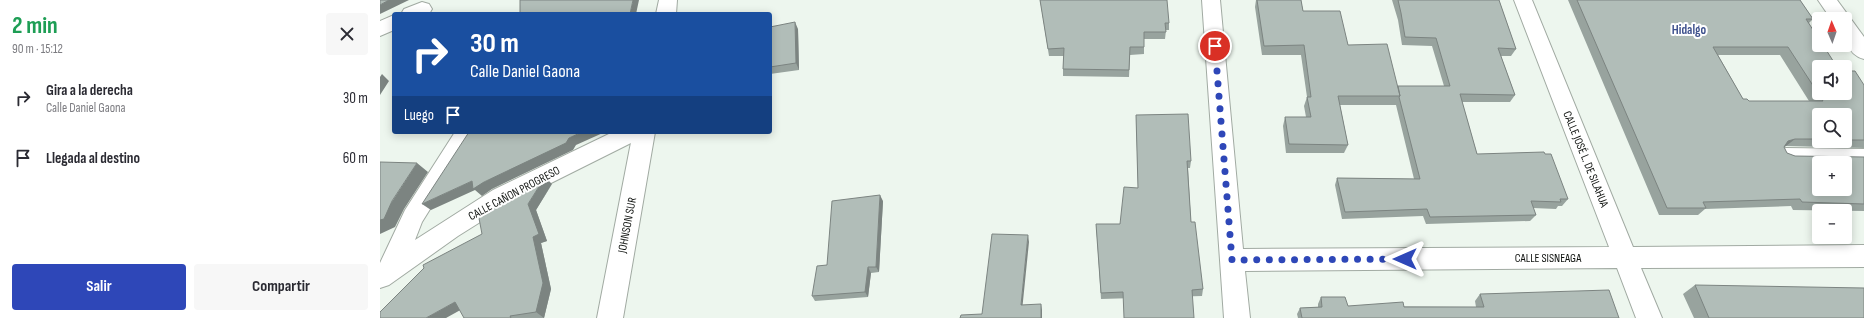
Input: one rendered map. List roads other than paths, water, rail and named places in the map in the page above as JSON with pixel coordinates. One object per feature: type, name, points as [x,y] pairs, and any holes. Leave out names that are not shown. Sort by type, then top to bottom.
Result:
[{"type":"street","points":[[666,12],[668,0]]},
{"type":"street","points":[[1211,0],[1237,318]]},
{"type":"street","name":"CALLE JOSÉ L. DE SILAHUA","points":[[1523,0],[1650,318]]},
{"type":"street","points":[[1828,0],[1836,12]]},
{"type":"street","points":[[380,29],[392,23]]},
{"type":"street","points":[[1852,35],[1864,52]]},
{"type":"street","points":[[385,273],[413,217],[465,134]]},
{"type":"street","name":"CALLE CAÑON PROGRESO","points":[[385,273],[501,197],[629,134]]},
{"type":"street","name":"JOHNSON SUR","points":[[610,318],[644,134]]},
{"type":"street","name":"CALLE SISNEAGA","points":[[1232,260],[1864,256]]},
{"type":"lane","points":[[1786,155],[1864,156]]},
{"type":"district","name":"Hidalgo","points":[[1689,29]]}]
